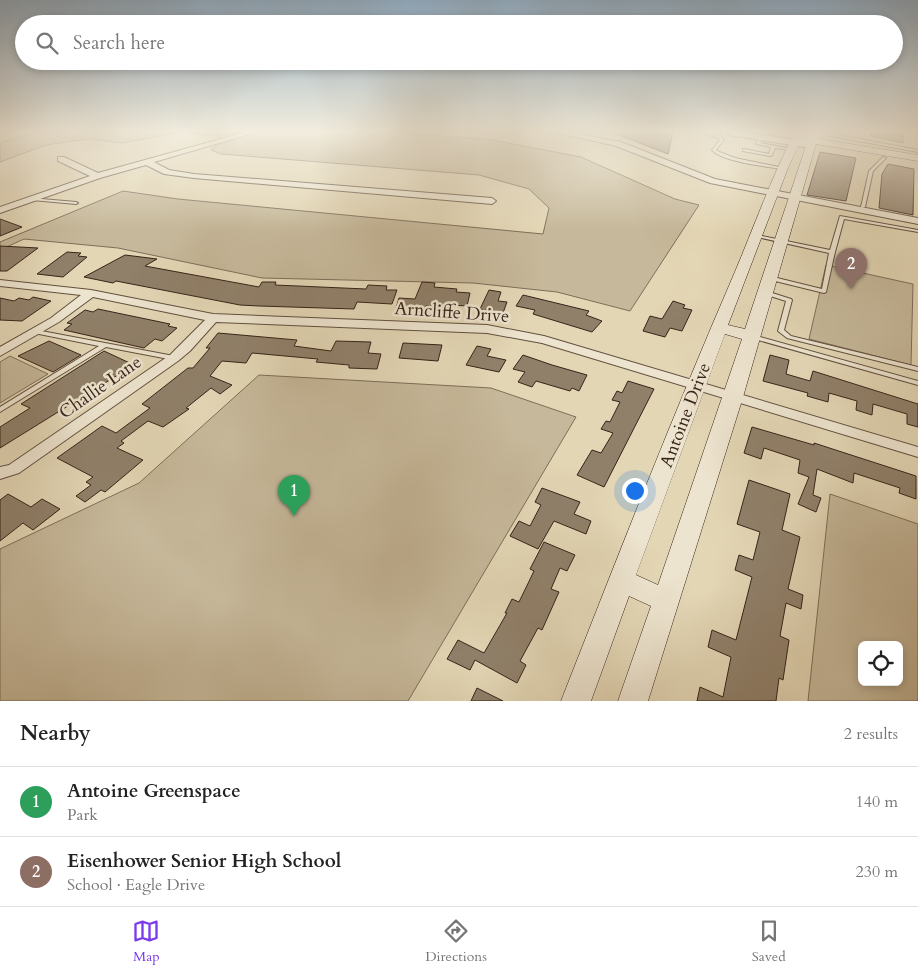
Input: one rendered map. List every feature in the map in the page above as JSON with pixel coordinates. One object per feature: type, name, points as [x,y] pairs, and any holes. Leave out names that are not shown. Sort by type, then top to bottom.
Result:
[{"type":"main road","name":"Antoine Drive","points":[[576,701],[696,386],[757,236],[771,194],[784,165]]},
{"type":"main road","name":"Antoine Drive","points":[[633,701],[733,397],[751,336],[772,290],[780,241],[795,198],[800,165]]},
{"type":"main road","points":[[737,286],[772,290]]},
{"type":"main road","points":[[719,328],[751,336]]},
{"type":"main road","points":[[623,581],[667,601]]},
{"type":"street","points":[[74,165],[97,176]]},
{"type":"street","points":[[0,210],[133,165]]},
{"type":"street","points":[[152,165],[167,172],[194,176],[492,202]]},
{"type":"street","points":[[671,165],[713,181],[771,194],[918,221]]},
{"type":"street","name":"Arncliffe Drive","points":[[0,283],[91,293],[213,318],[462,328],[507,332],[544,340],[918,452]]},
{"type":"street","points":[[0,352],[36,332],[91,293]]},
{"type":"street","name":"Challie Lane","points":[[0,473],[14,469],[174,358],[186,348],[213,318]]},
{"type":"lane","points":[[764,165],[782,168]]},
{"type":"lane","points":[[863,206],[871,172],[875,165]]},
{"type":"lane","points":[[32,199],[76,203]]},
{"type":"lane","points":[[772,290],[824,291],[842,217],[918,231]]},
{"type":"lane","points":[[757,236],[832,252]]},
{"type":"lane","points":[[772,290],[789,300],[781,331],[789,337],[918,369]]},
{"type":"lane","points":[[36,332],[174,358]]},
{"type":"lane","points":[[751,336],[918,383]]},
{"type":"lane","points":[[0,410],[105,345]]},
{"type":"shaded area","points":[[353,165],[598,165],[675,199],[699,205],[630,311],[557,292],[473,283],[262,278],[118,248],[24,239],[0,250],[0,242],[123,191],[178,199],[543,234],[549,208],[529,189],[479,175]]},
{"type":"shaded area","points":[[826,265],[913,284],[911,365],[809,339]]},
{"type":"shaded area","points":[[10,356],[48,374],[0,403],[0,362]]},
{"type":"shaded area","points":[[259,375],[491,388],[576,417],[408,701],[0,701],[0,549],[139,483]]},
{"type":"shaded area","points":[[830,494],[918,524],[918,701],[808,701]]},
{"type":"building","points":[[816,165],[854,165],[846,201],[807,195]]},
{"type":"building","points":[[888,165],[914,169],[913,215],[879,208],[882,174]]},
{"type":"building","points":[[0,219],[22,227],[0,236]]},
{"type":"building","points":[[0,246],[38,248],[7,271],[0,271]]},
{"type":"building","points":[[67,252],[81,253],[78,256],[87,257],[63,277],[37,274]]},
{"type":"building","points":[[125,255],[157,259],[145,266],[259,287],[262,282],[276,282],[275,285],[366,289],[368,285],[387,286],[386,290],[397,290],[392,304],[357,302],[354,309],[259,306],[240,305],[116,281],[113,283],[84,277]]},
{"type":"building","points":[[422,282],[435,283],[434,287],[457,289],[456,292],[470,293],[467,306],[451,305],[450,308],[426,306],[425,310],[396,308],[399,298],[415,299]]},
{"type":"building","points":[[489,290],[501,292],[498,301],[507,302],[503,313],[480,309]]},
{"type":"building","points":[[523,295],[589,311],[586,315],[602,321],[592,332],[533,314],[535,310],[516,306]]},
{"type":"building","points":[[33,297],[51,301],[22,321],[0,320],[0,298],[14,301],[19,298],[29,300]]},
{"type":"building","points":[[673,301],[685,305],[683,308],[692,310],[682,331],[670,328],[665,337],[643,331],[650,316],[662,319]]},
{"type":"building","points":[[98,309],[170,324],[168,326],[177,328],[162,341],[155,339],[144,348],[64,330],[72,324],[67,323],[85,310],[93,312]]},
{"type":"building","points":[[218,333],[297,340],[294,346],[331,351],[336,341],[371,342],[368,353],[381,354],[377,369],[349,368],[349,365],[316,362],[318,359],[252,353],[246,363],[222,361],[210,376],[232,385],[220,394],[211,388],[186,408],[189,409],[163,427],[148,421],[121,441],[124,443],[117,448],[143,460],[105,492],[101,490],[85,502],[76,496],[91,485],[86,482],[93,477],[57,458],[102,426],[116,433],[150,408],[142,404],[188,368],[193,368],[210,348],[206,348]]},
{"type":"building","points":[[49,341],[81,355],[53,372],[18,356]]},
{"type":"building","points":[[403,343],[442,345],[438,361],[399,358]]},
{"type":"building","points":[[477,346],[491,349],[487,356],[506,360],[499,372],[466,365]]},
{"type":"building","points":[[104,351],[134,365],[0,448],[0,427],[30,408],[21,404]]},
{"type":"building","points":[[523,355],[587,375],[579,391],[572,388],[570,391],[536,381],[532,387],[518,382],[525,372],[513,369]]},
{"type":"building","points":[[770,355],[789,360],[786,374],[810,381],[813,371],[918,404],[918,427],[907,424],[907,414],[873,404],[872,415],[856,410],[857,401],[829,393],[828,402],[807,396],[808,393],[763,381]]},
{"type":"building","points":[[628,381],[654,389],[604,487],[577,475],[592,450],[601,453],[613,433],[601,429],[606,421],[610,422],[620,402],[612,400],[617,391],[622,393]]},
{"type":"building","points":[[752,427],[814,445],[814,443],[916,476],[916,499],[899,493],[900,488],[854,473],[853,483],[817,469],[813,495],[821,498],[816,512],[798,504],[809,477],[798,473],[800,460],[764,448],[761,459],[744,453]]},
{"type":"building","points":[[749,480],[790,494],[782,530],[800,537],[788,589],[803,595],[801,609],[786,603],[780,636],[789,640],[783,680],[779,678],[776,701],[697,701],[700,687],[723,697],[731,657],[708,647],[712,630],[736,640],[752,577],[735,570],[739,555],[753,560],[760,532],[737,524]]},
{"type":"building","points":[[542,488],[580,502],[574,514],[591,521],[586,534],[554,521],[538,549],[510,536],[519,521],[530,526],[541,505],[535,502]]},
{"type":"building","points":[[8,494],[31,507],[42,499],[60,509],[33,530],[23,523],[0,541],[0,500]]},
{"type":"building","points":[[544,542],[575,555],[567,571],[560,568],[551,589],[559,592],[542,630],[538,628],[520,661],[526,665],[517,683],[475,660],[470,670],[447,659],[458,640],[484,653],[507,613],[505,613],[512,599],[519,602],[534,571],[530,569]]},
{"type":"building","points":[[477,688],[503,701],[471,701]]},
{"type":"place","name":"Eisenhower Senior High School","points":[[851,289]]},
{"type":"place","name":"Antoine Greenspace","points":[[294,516]]}]
